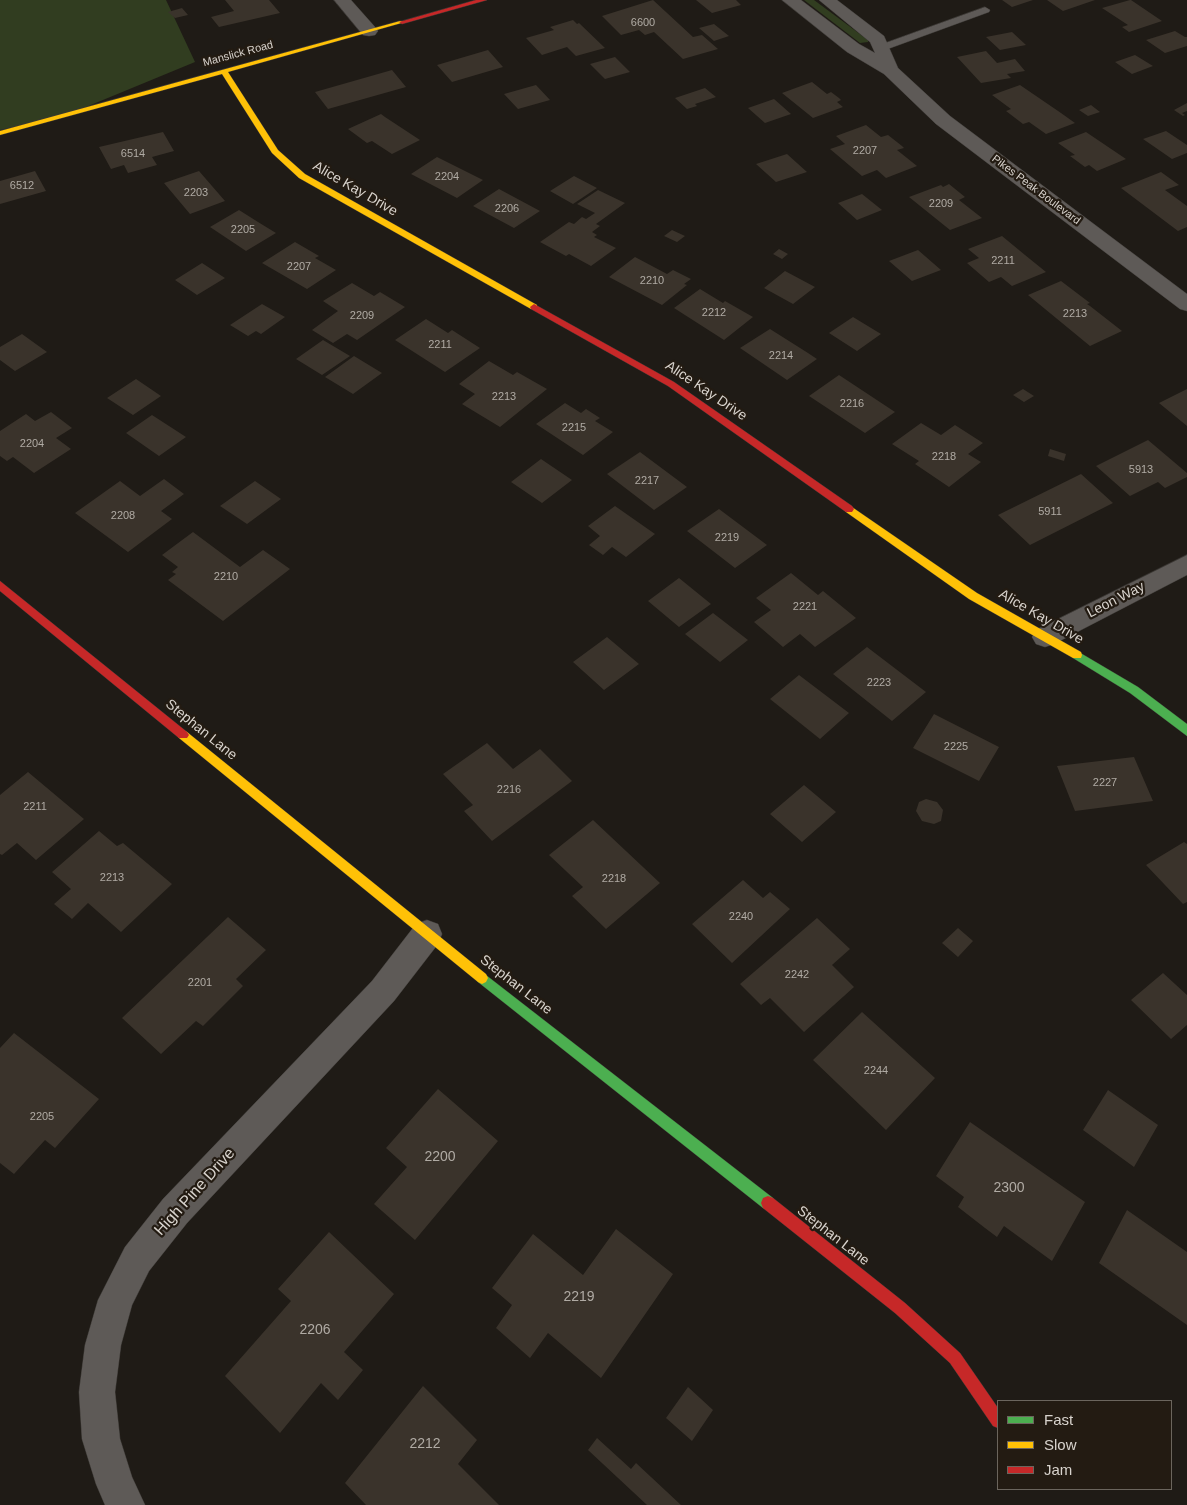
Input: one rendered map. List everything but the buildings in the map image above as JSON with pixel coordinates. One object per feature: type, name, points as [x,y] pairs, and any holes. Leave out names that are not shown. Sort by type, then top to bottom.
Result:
[{"type":"street","points":[[342,0],[369,31]]},
{"type":"street","name":"Manslick Road","points":[[0,133],[484,0]]},
{"type":"street","name":"Pikes Peak Boulevard","points":[[790,0],[853,48],[890,70],[943,120],[1187,304]]},
{"type":"street","name":"Pikes Peak Boulevard","points":[[827,0],[878,40],[890,70]]},
{"type":"street","name":"Alice Kay Drive","points":[[224,71],[275,151],[302,176],[671,384],[973,596],[1118,678],[1153,702],[1187,731]]},
{"type":"street","name":"Leon Way","points":[[1045,637],[1187,564]]},
{"type":"street","name":"Stephan Lane","points":[[0,585],[428,934],[900,1308],[955,1358],[997,1419]]},
{"type":"street","name":"High Pine Drive","points":[[126,1505],[115,1484],[101,1439],[97,1392],[102,1345],[116,1300],[137,1259],[175,1211],[383,991],[428,934]]},
{"type":"lane","points":[[881,48],[985,10]]},
{"type":"green space","points":[[0,0],[166,0],[195,62],[69,114],[0,130]]},
{"type":"green space","points":[[804,0],[814,0],[868,40],[868,42],[860,43]]},
{"type":"traffic: fast","points":[[1077,655],[1134,690],[1187,731]]},
{"type":"traffic: fast","points":[[482,978],[768,1203]]},
{"type":"traffic: slow","points":[[0,133],[402,22]]},
{"type":"traffic: slow","points":[[224,71],[275,151],[302,176],[534,307]]},
{"type":"traffic: slow","points":[[849,509],[973,596],[1077,655]]},
{"type":"traffic: slow","points":[[183,735],[482,978]]},
{"type":"traffic: jam","points":[[402,22],[484,0]]},
{"type":"traffic: jam","points":[[534,307],[671,384],[849,509]]},
{"type":"traffic: jam","points":[[0,585],[183,735]]},
{"type":"traffic: jam","points":[[768,1203],[900,1308],[955,1358],[997,1420]]}]
